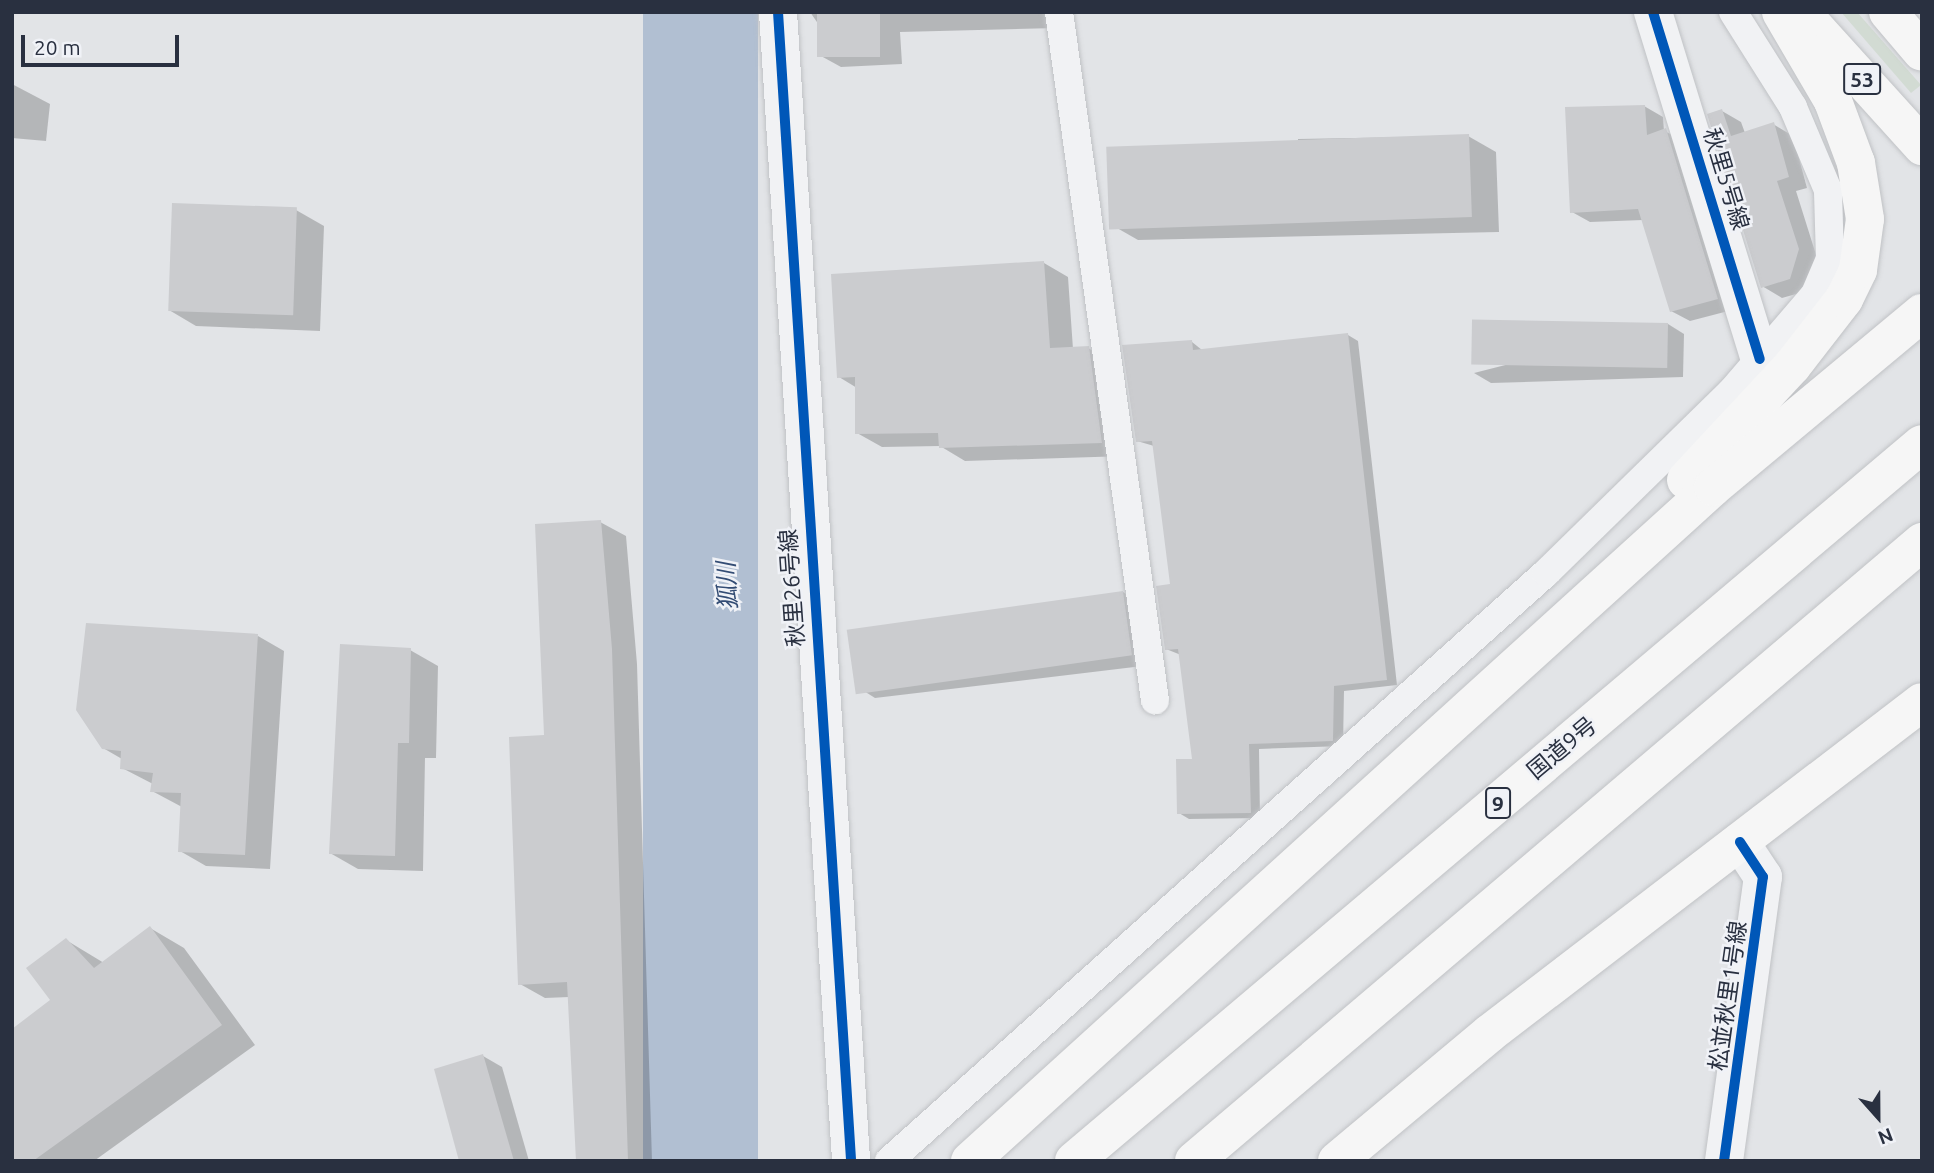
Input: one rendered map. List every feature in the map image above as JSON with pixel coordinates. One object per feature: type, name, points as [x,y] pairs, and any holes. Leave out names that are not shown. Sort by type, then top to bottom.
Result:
[{"type":"highway","points":[[1402,764],[1725,441],[1844,299],[1863,244],[1861,182],[1833,101],[1781,12]]},
{"type":"highway","name":"53","points":[[1801,12],[1922,146]]},
{"type":"highway","points":[[1888,12],[1922,52]]},
{"type":"highway","points":[[970,1161],[1402,764],[1713,487],[1922,313]]},
{"type":"highway","name":"国道9号","points":[[1074,1161],[1922,444]]},
{"type":"highway","points":[[1194,1161],[1922,542]]},
{"type":"highway","points":[[1337,1161],[1490,1033],[1922,702]]},
{"type":"street","name":"秋里26号線","points":[[778,12],[851,1161]]},
{"type":"street","name":"秋里5号線","points":[[1653,12],[1760,359]]},
{"type":"street","name":"松並秋里1号線","points":[[1724,1161],[1763,877],[1740,842]]},
{"type":"lane","points":[[1059,12],[1155,700]]},
{"type":"lane","points":[[889,1161],[1546,573],[1760,359],[1815,294],[1830,259],[1828,190],[1793,107],[1732,12]]},
{"type":"shaded area","points":[[1841,12],[1857,12],[1921,85],[1911,93]]},
{"type":"water","name":"狐川","points":[[643,12],[758,12],[758,1161],[643,1161]]},
{"type":"building","points":[[817,12],[880,12],[880,57],[817,57]]},
{"type":"building","points":[[1645,105],[1647,135],[1666,128],[1718,299],[1670,312],[1638,209],[1570,213],[1565,107]]},
{"type":"building","points":[[1722,109],[1731,136],[1774,122],[1789,177],[1777,181],[1799,249],[1790,279],[1761,288],[1707,114]]},
{"type":"building","points":[[1469,134],[1472,217],[1109,230],[1106,147]]},
{"type":"building","points":[[172,203],[297,207],[293,315],[168,311]]},
{"type":"building","points":[[1044,261],[1050,348],[1089,346],[1102,443],[939,448],[938,433],[855,434],[855,377],[837,378],[831,274]]},
{"type":"building","points":[[1472,320],[1668,323],[1667,368],[1471,365]]},
{"type":"building","points":[[1348,333],[1387,680],[1334,686],[1333,741],[1249,744],[1251,813],[1177,814],[1176,759],[1192,759],[1178,649],[1165,650],[1156,586],[1170,584],[1152,441],[1136,442],[1122,345],[1192,340],[1193,350]]},
{"type":"building","points":[[601,520],[612,649],[628,1161],[576,1161],[567,982],[518,985],[509,737],[544,735],[535,524]]},
{"type":"building","points":[[1123,591],[1132,655],[856,694],[847,630]]},
{"type":"building","points":[[86,623],[258,634],[245,855],[178,852],[181,793],[150,792],[153,773],[120,769],[121,751],[102,749],[76,710]]},
{"type":"building","points":[[340,644],[411,648],[409,743],[398,743],[395,856],[329,854]]},
{"type":"building","points":[[150,926],[222,1025],[33,1161],[12,1161],[12,1029],[50,1000],[26,968],[66,938],[94,968]]},
{"type":"building","points":[[483,1054],[514,1161],[459,1161],[434,1069]]},
{"type":"cycle path","points":[[778,12],[851,1161]]},
{"type":"cycle path","points":[[1653,12],[1760,359]]},
{"type":"cycle path","points":[[1724,1161],[1763,877],[1740,842]]}]
